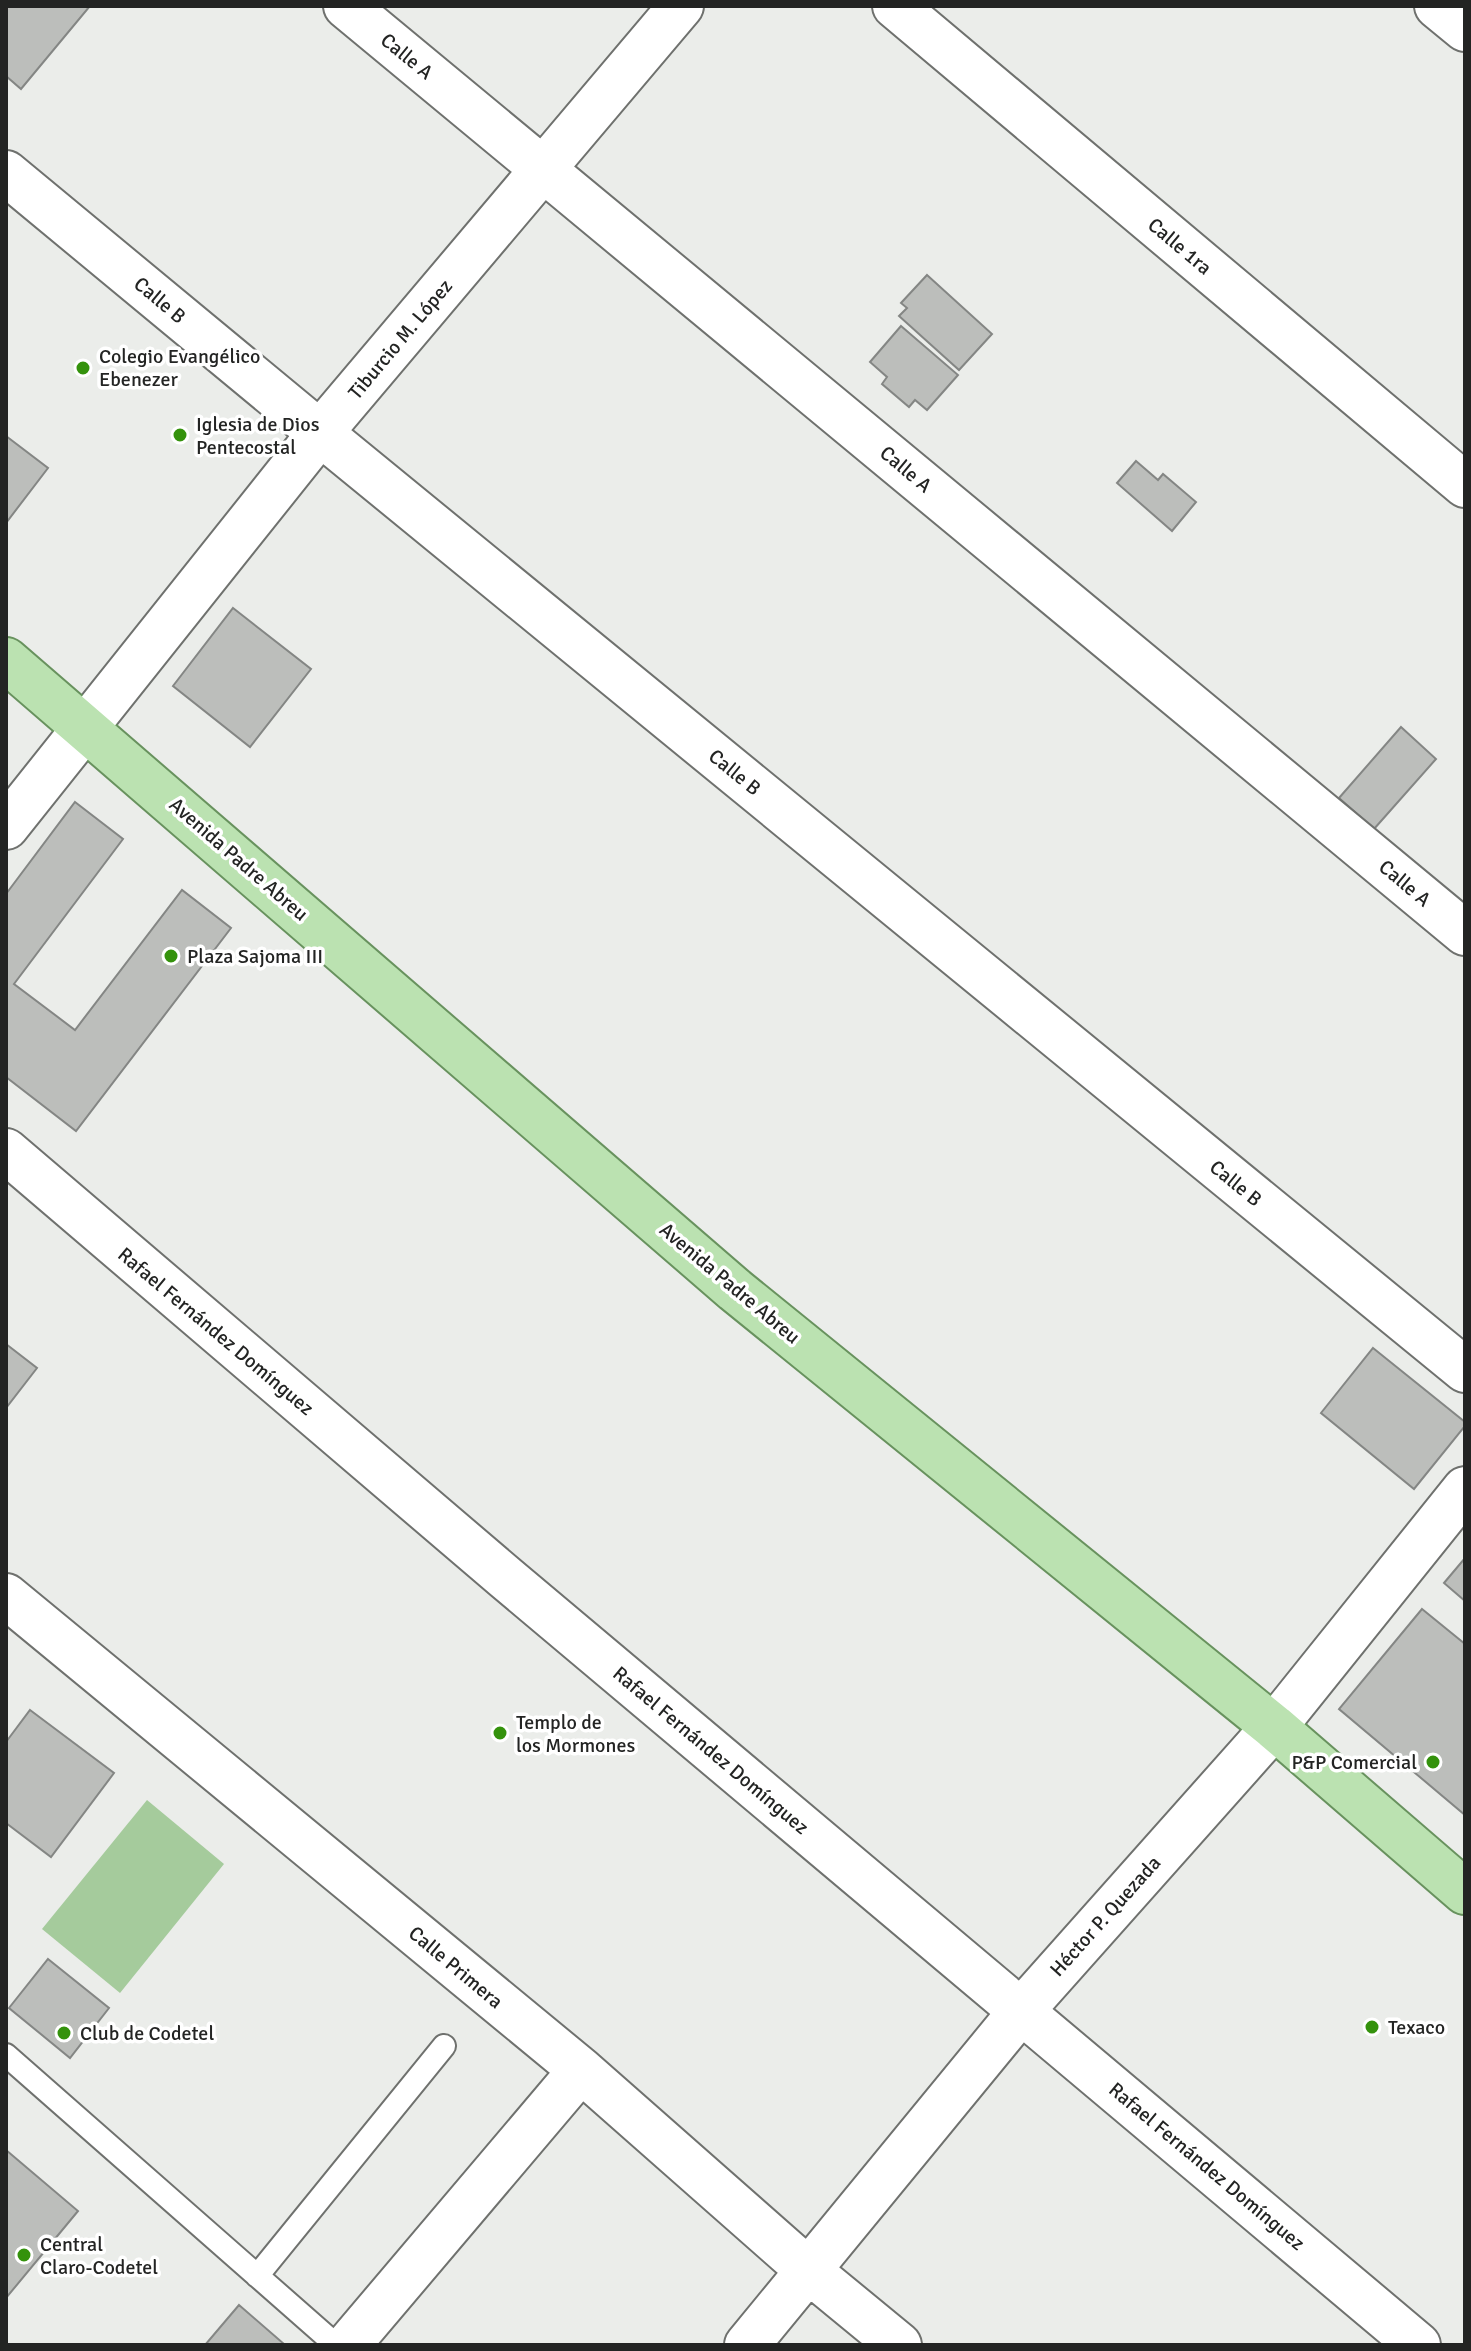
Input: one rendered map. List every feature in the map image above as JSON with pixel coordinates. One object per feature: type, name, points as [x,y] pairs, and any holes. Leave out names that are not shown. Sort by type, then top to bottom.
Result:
[{"type":"main road","name":"Avenida Padre Abreu","points":[[6,660],[735,1290],[1274,1727],[1465,1892]]},
{"type":"street","name":"Calle A","points":[[346,6],[1465,933]]},
{"type":"street","name":"Tiburcio M. López","points":[[6,827],[320,433],[681,6]]},
{"type":"street","name":"Calle 1ra","points":[[895,6],[1465,485]]},
{"type":"street","points":[[1437,6],[1465,29]]},
{"type":"street","name":"Calle B","points":[[6,173],[1465,1370]]},
{"type":"street","name":"Rafael Fernández Domínguez","points":[[6,1151],[506,1578],[1418,2345]]},
{"type":"street","name":"Héctor P. Quezada","points":[[747,2345],[1022,2010],[1274,1727],[1465,1489]]},
{"type":"street","name":"Calle Primera","points":[[6,1596],[581,2070],[809,2271],[899,2345]]},
{"type":"street","points":[[348,2345],[581,2070]]},
{"type":"lane","points":[[257,2276],[444,2046]]},
{"type":"lane","points":[[6,2055],[336,2345]]},
{"type":"green space","points":[[147,1800],[224,1864],[120,1993],[42,1929]]},
{"type":"building","points":[[6,6],[90,6],[21,89],[6,76]]},
{"type":"building","points":[[927,275],[992,334],[959,370],[899,316],[907,308],[901,303]]},
{"type":"building","points":[[901,326],[958,375],[927,410],[915,400],[909,407],[882,384],[887,377],[870,362]]},
{"type":"building","points":[[6,436],[48,468],[6,523]]},
{"type":"building","points":[[1136,461],[1158,480],[1163,474],[1196,502],[1172,531],[1117,483]]},
{"type":"building","points":[[233,608],[311,669],[250,747],[173,686]]},
{"type":"building","points":[[1401,727],[1436,759],[1374,829],[1339,798]]},
{"type":"building","name":"Plaza Sajoma III","points":[[75,802],[123,839],[14,984],[75,1030],[182,890],[231,928],[76,1131],[6,1077],[6,894]]},
{"type":"building","points":[[6,1344],[37,1368],[6,1408]]},
{"type":"building","points":[[1373,1348],[1465,1422],[1465,1426],[1414,1489],[1321,1413]]},
{"type":"building","points":[[1465,1558],[1465,1601],[1444,1583]]},
{"type":"building","name":"P&P Comercial","points":[[1422,1609],[1465,1644],[1465,1815],[1339,1709]]},
{"type":"building","points":[[30,1710],[114,1773],[51,1857],[6,1823],[6,1742]]},
{"type":"building","name":"Club de Codetel","points":[[48,1959],[109,2008],[70,2058],[9,2008]]},
{"type":"building","name":"Central Claro-Codetel","points":[[6,2150],[78,2211],[6,2298]]},
{"type":"building","points":[[239,2305],[284,2344],[205,2345]]},
{"type":"place","name":"Colegio Evangélico Ebenezer","points":[[83,368]]},
{"type":"place","name":"Iglesia de Dios Pentecostal","points":[[180,435]]},
{"type":"place","name":"Plaza Sajoma III","points":[[171,956]]},
{"type":"place","name":"Templo de los Mormones","points":[[500,1733]]},
{"type":"place","name":"P&P Comercial","points":[[1433,1762]]},
{"type":"place","name":"Texaco","points":[[1372,2027]]},
{"type":"place","name":"Club de Codetel","points":[[64,2033]]},
{"type":"place","name":"Central Claro-Codetel","points":[[24,2255]]}]
